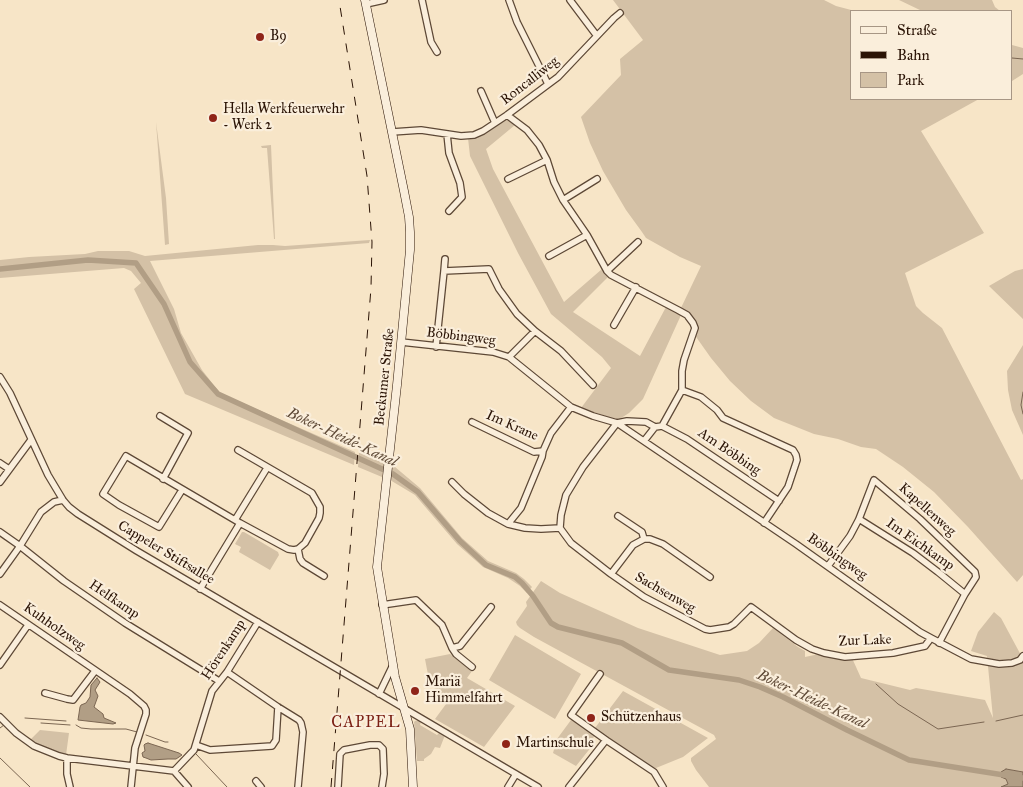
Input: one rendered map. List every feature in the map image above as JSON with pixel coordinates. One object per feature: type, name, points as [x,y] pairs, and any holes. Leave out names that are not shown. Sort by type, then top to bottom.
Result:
[{"type":"main road","name":"Beckumer Straße","points":[[366,2],[404,191],[410,232],[401,342],[377,567],[393,665],[410,730],[413,787]]},
{"type":"street","points":[[366,2],[384,0]]},
{"type":"street","points":[[422,0],[432,42],[437,52]]},
{"type":"street","points":[[509,0],[517,22],[548,84]]},
{"type":"street","points":[[570,0],[597,36]]},
{"type":"street","name":"Roncalliweg","points":[[392,132],[421,130],[460,136],[474,135],[507,115],[558,77],[620,13]]},
{"type":"street","name":"Roncalliweg","points":[[482,91],[495,123]]},
{"type":"street","points":[[507,115],[527,130],[539,145],[563,200],[587,235],[607,271],[687,316],[693,323],[695,328],[684,360],[682,390],[679,398],[662,426],[655,427],[644,441]]},
{"type":"street","points":[[448,134],[449,153],[460,183],[462,197],[448,211]]},
{"type":"street","points":[[508,179],[547,160]]},
{"type":"street","points":[[563,200],[597,179]]},
{"type":"street","points":[[549,256],[587,235]]},
{"type":"street","points":[[607,271],[638,242]]},
{"type":"street","points":[[436,346],[445,259]]},
{"type":"street","points":[[444,271],[489,269],[499,289],[517,314],[561,351],[593,385]]},
{"type":"street","points":[[614,326],[636,287]]},
{"type":"street","points":[[509,357],[535,331]]},
{"type":"street","name":"Böbbingweg","points":[[401,342],[493,352],[509,357],[571,407],[617,423],[938,643],[971,659],[999,664],[1012,663],[1020,660],[1023,656]]},
{"type":"street","name":"Cappeler Stiftsallee","points":[[0,377],[48,475],[63,500],[80,516],[200,589],[538,787]]},
{"type":"street","name":"Am Böbbing","points":[[682,390],[701,397],[717,410],[723,418],[793,450],[797,460],[788,487],[764,523]]},
{"type":"street","name":"Im Krane","points":[[508,524],[521,508],[551,433],[571,407]]},
{"type":"street","points":[[160,416],[188,433],[164,479]]},
{"type":"street","name":"Böbbingweg","points":[[617,423],[627,421],[646,422],[655,427]]},
{"type":"street","name":"Im Krane","points":[[472,422],[534,452],[543,451]]},
{"type":"street","points":[[452,482],[488,514],[508,524],[524,528],[560,528],[566,495],[583,467],[617,423]]},
{"type":"street","name":"Am Böbbing","points":[[662,426],[687,439],[779,501]]},
{"type":"street","points":[[0,482],[31,440]]},
{"type":"street","points":[[182,490],[160,527],[119,505],[103,494],[126,456],[238,522],[288,549],[298,549],[305,543],[319,518],[320,507],[312,493],[238,450]]},
{"type":"street","points":[[0,463],[9,469]]},
{"type":"street","points":[[200,589],[267,468]]},
{"type":"street","name":"Kapellenweg","points":[[828,566],[850,536],[859,519],[874,480],[920,519],[975,572],[976,577],[938,643]]},
{"type":"street","points":[[0,574],[41,512],[54,502],[63,500]]},
{"type":"street","points":[[618,516],[642,532],[644,539]]},
{"type":"street","name":"Im Eichkamp","points":[[859,519],[913,553],[965,594]]},
{"type":"street","name":"Sachsenweg","points":[[560,528],[571,543],[611,574],[644,596],[705,629],[729,627],[751,607]]},
{"type":"street","name":"Helfkamp","points":[[0,532],[64,581],[124,623],[219,682]]},
{"type":"street","points":[[611,574],[633,546],[644,539],[655,540],[663,544],[710,577]]},
{"type":"street","points":[[298,549],[303,563],[324,576]]},
{"type":"street","points":[[382,605],[416,600],[442,625],[456,654],[472,666]]},
{"type":"street","name":"Kuhholzweg","points":[[0,605],[130,694],[144,706],[146,714],[135,748],[133,766]]},
{"type":"street","points":[[452,648],[460,646],[491,607]]},
{"type":"street","name":"Zur Lake","points":[[751,607],[796,640],[824,654],[845,657],[893,653],[925,646],[930,638]]},
{"type":"street","name":"Hörenkamp","points":[[174,771],[194,750],[212,691],[227,672],[258,622]]},
{"type":"street","points":[[0,665],[28,625]]},
{"type":"street","points":[[379,694],[393,665]]},
{"type":"street","points":[[46,692],[74,700],[95,671]]},
{"type":"street","points":[[227,672],[295,717],[301,723],[303,732],[298,787]]},
{"type":"street","points":[[600,674],[571,715],[654,772],[663,787]]},
{"type":"street","points":[[196,744],[210,750],[272,746],[276,740],[278,707]]},
{"type":"street","points":[[0,717],[16,733],[34,746],[67,758],[174,771],[188,787]]},
{"type":"street","points":[[569,787],[606,740]]},
{"type":"street","points":[[338,787],[340,754],[344,750],[370,745],[379,745],[383,749],[384,774],[382,787]]},
{"type":"street","points":[[67,758],[67,774],[70,787]]},
{"type":"street","points":[[131,787],[133,766]]},
{"type":"street","points":[[508,787],[516,774]]},
{"type":"street","points":[[256,781],[261,787]]},
{"type":"green space","points":[[613,0],[824,0],[851,10],[850,100],[977,100],[921,131],[984,233],[905,273],[916,306],[942,328],[1021,480],[1023,479],[1023,575],[1017,582],[934,492],[903,467],[876,449],[861,447],[838,439],[814,434],[774,418],[751,401],[730,381],[694,334],[694,322],[680,310],[701,266],[680,257],[646,238],[626,210],[603,171],[581,117],[621,75],[620,59],[643,40]]},
{"type":"green space","points":[[899,0],[992,0],[999,10],[920,10]]},
{"type":"green space","points":[[1013,45],[1023,48],[1023,74],[1013,80]]},
{"type":"green space","points":[[505,119],[515,125],[486,149],[493,169],[564,302],[602,269],[608,277],[573,312],[640,356],[666,307],[681,315],[643,399],[629,413],[618,420],[581,408],[611,368],[602,357],[551,314],[518,253],[470,156],[468,138]]},
{"type":"green space","points":[[156,122],[166,198],[169,244],[165,245]]},
{"type":"green space","points":[[271,145],[275,239],[267,148],[262,148],[261,146]]},
{"type":"green space","points":[[370,240],[369,243],[150,261],[174,309],[181,333],[202,370],[220,393],[355,452],[354,465],[185,394],[134,289],[141,283],[131,271],[124,268],[0,278],[0,260],[29,257],[85,254],[98,251],[129,251],[145,256],[258,245],[285,246]]},
{"type":"green space","points":[[1023,269],[1023,319],[989,286],[1015,271]]},
{"type":"green space","points":[[1023,345],[1023,435],[1012,410],[1007,371]]},
{"type":"green space","points":[[359,452],[384,463],[382,477],[358,467]]},
{"type":"green space","points":[[392,466],[420,488],[462,538],[488,561],[516,573],[524,579],[532,587],[527,593],[508,578],[483,567],[457,544],[415,495],[390,480]]},
{"type":"green space","points":[[242,532],[278,552],[279,555],[270,570],[239,552],[241,547],[235,544]]},
{"type":"green space","points":[[541,581],[560,593],[638,628],[720,655],[747,651],[759,643],[773,628],[805,651],[805,657],[819,654],[852,658],[861,678],[910,690],[916,688],[985,700],[993,718],[987,656],[971,651],[978,632],[994,612],[1001,618],[1023,659],[1023,772],[1006,769],[1008,785],[1001,787],[709,787],[696,770],[691,758],[716,739],[714,735],[534,637],[517,625],[516,622],[527,606],[526,602]]},
{"type":"green space","points":[[515,635],[581,674],[555,719],[489,680]]},
{"type":"green space","points":[[450,654],[472,671],[467,678],[515,706],[484,747],[435,719],[449,700],[430,685],[425,659]]},
{"type":"green space","points":[[623,691],[708,738],[683,757],[656,768],[650,767],[595,728]]},
{"type":"green space","points":[[571,720],[595,736],[592,746],[576,766],[553,753],[557,739]]},
{"type":"green space","points":[[421,721],[420,725],[437,735],[440,732],[445,735],[440,748],[435,747],[424,761],[417,761],[414,722]]},
{"type":"green space","points":[[40,730],[69,733],[66,755],[30,740]]},
{"type":"shaded area","points":[[97,678],[100,682],[95,690],[98,696],[94,707],[103,714],[104,718],[116,723],[78,720],[80,707],[90,697],[91,685]]},
{"type":"shaded area","points":[[148,743],[182,755],[176,759],[151,760],[143,757],[142,753],[145,751],[144,745]]},
{"type":"shaded area","points":[[1006,769],[1023,772],[1023,787],[1001,787],[1008,784],[1006,779],[1001,777],[1001,772]]},
{"type":"waterway","points":[[1013,58],[1023,59]]},
{"type":"waterway","name":"Boker-Heide-Kanal","points":[[0,269],[88,260],[136,263],[164,304],[190,362],[218,394],[393,474],[418,492],[460,541],[486,565],[515,577],[522,583],[551,623],[558,627],[622,643],[669,670],[739,680],[760,687],[909,760],[1023,778]]},
{"type":"waterway","points":[[1023,392],[1021,405],[1023,414]]},
{"type":"waterway","points":[[876,684],[898,704],[938,729],[984,722]]},
{"type":"waterway","points":[[996,721],[1023,715]]},
{"type":"waterway","points":[[25,718],[66,721]]},
{"type":"waterway","points":[[41,723],[70,725]]},
{"type":"waterway","points":[[0,728],[4,725]]},
{"type":"waterway","points":[[76,725],[81,728],[126,729],[137,732]]},
{"type":"waterway","points":[[146,735],[168,742]]},
{"type":"waterway","points":[[196,754],[227,787]]},
{"type":"waterway","points":[[0,758],[30,787]]},
{"type":"railway","points":[[331,787],[371,288],[372,242],[367,176],[339,0]]},
{"type":"place","name":"B9","points":[[260,37]]},
{"type":"place","name":"Hella Werkfeuerwehr - Werk 2","points":[[213,118]]},
{"type":"place","name":"Mariä Himmelfahrt","points":[[415,691]]},
{"type":"place","name":"Schützenhaus","points":[[591,718]]},
{"type":"place","name":"Martinschule","points":[[506,744]]},
{"type":"district","name":"CAPPEL","points":[[366,723]]}]
